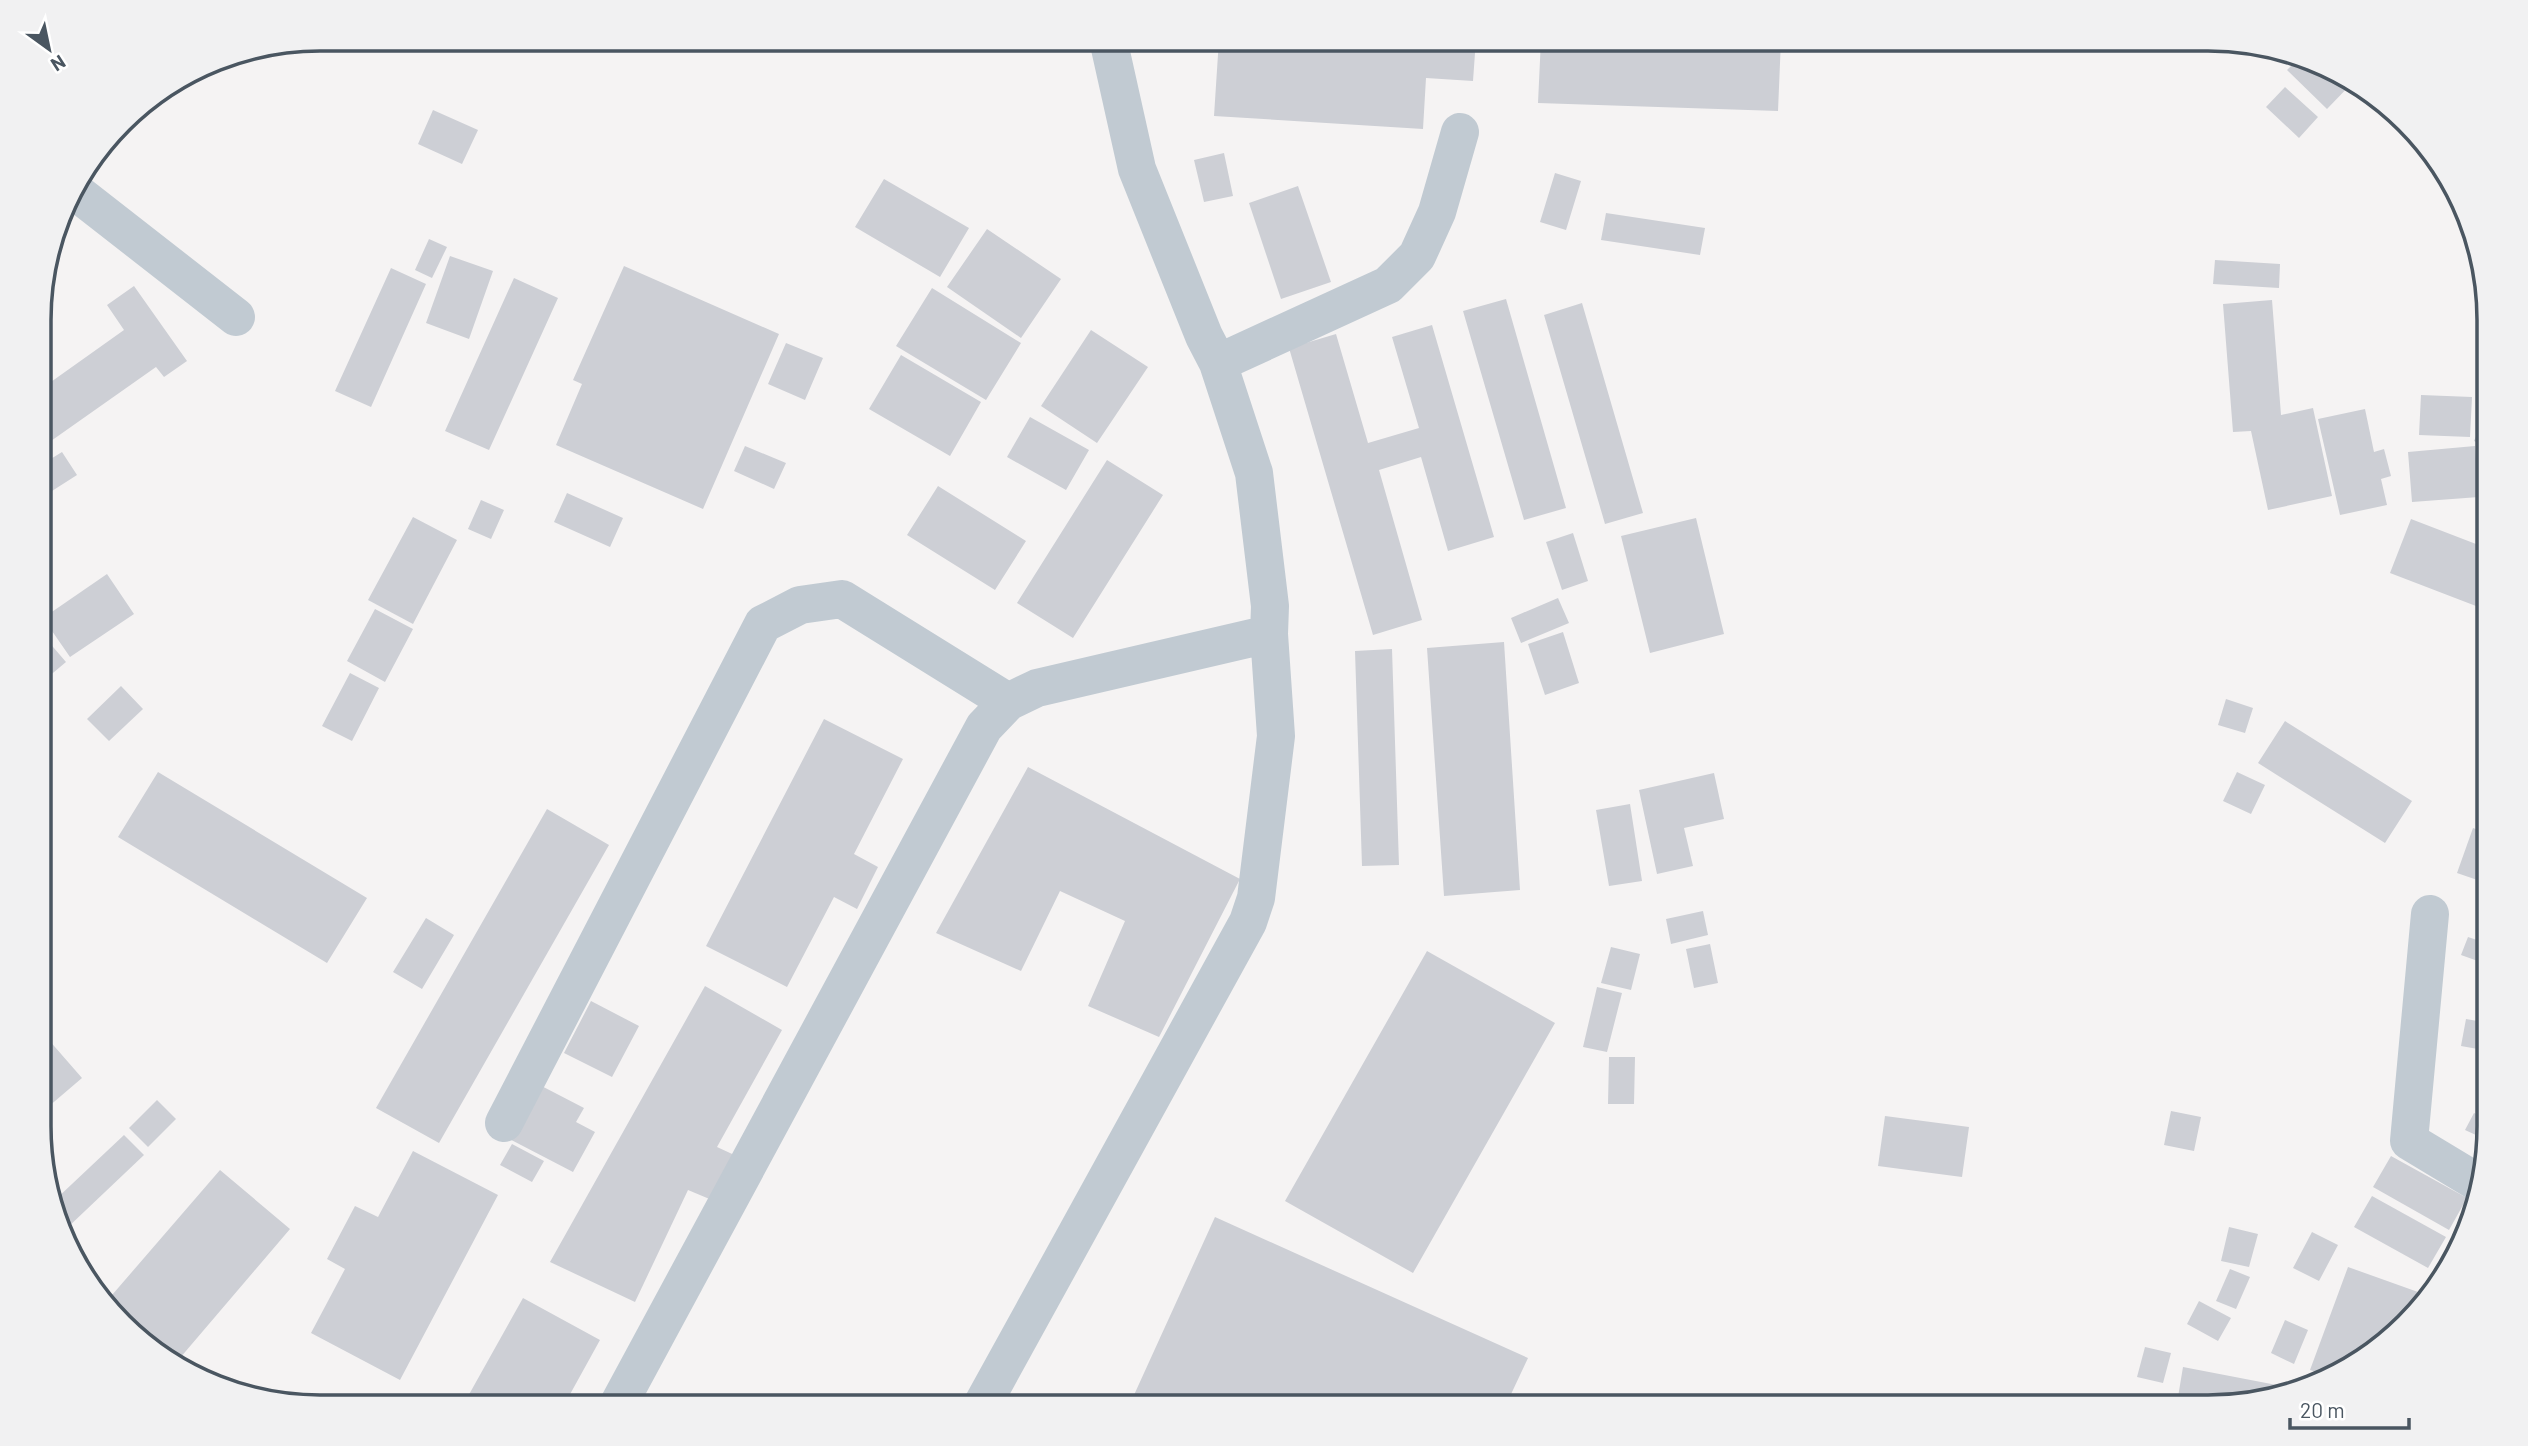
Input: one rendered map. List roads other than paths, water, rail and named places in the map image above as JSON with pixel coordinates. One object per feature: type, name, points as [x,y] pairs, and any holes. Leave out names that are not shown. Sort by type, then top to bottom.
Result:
[{"type":"street","points":[[988,1395],[1248,922],[1256,898],[1276,736],[1269,634],[1270,606],[1254,473],[1219,363],[1204,335],[1137,169],[1111,51]]},
{"type":"street","points":[[1219,363],[1388,285],[1417,256],[1437,212],[1460,132]]},
{"type":"street","points":[[81,196],[236,317]]},
{"type":"street","points":[[504,1122],[763,624],[800,605],[842,599],[1008,702]]},
{"type":"street","points":[[623,1395],[984,727],[1008,702],[1037,688],[1269,634]]},
{"type":"street","points":[[2430,914],[2409,1141],[2472,1179]]}]
